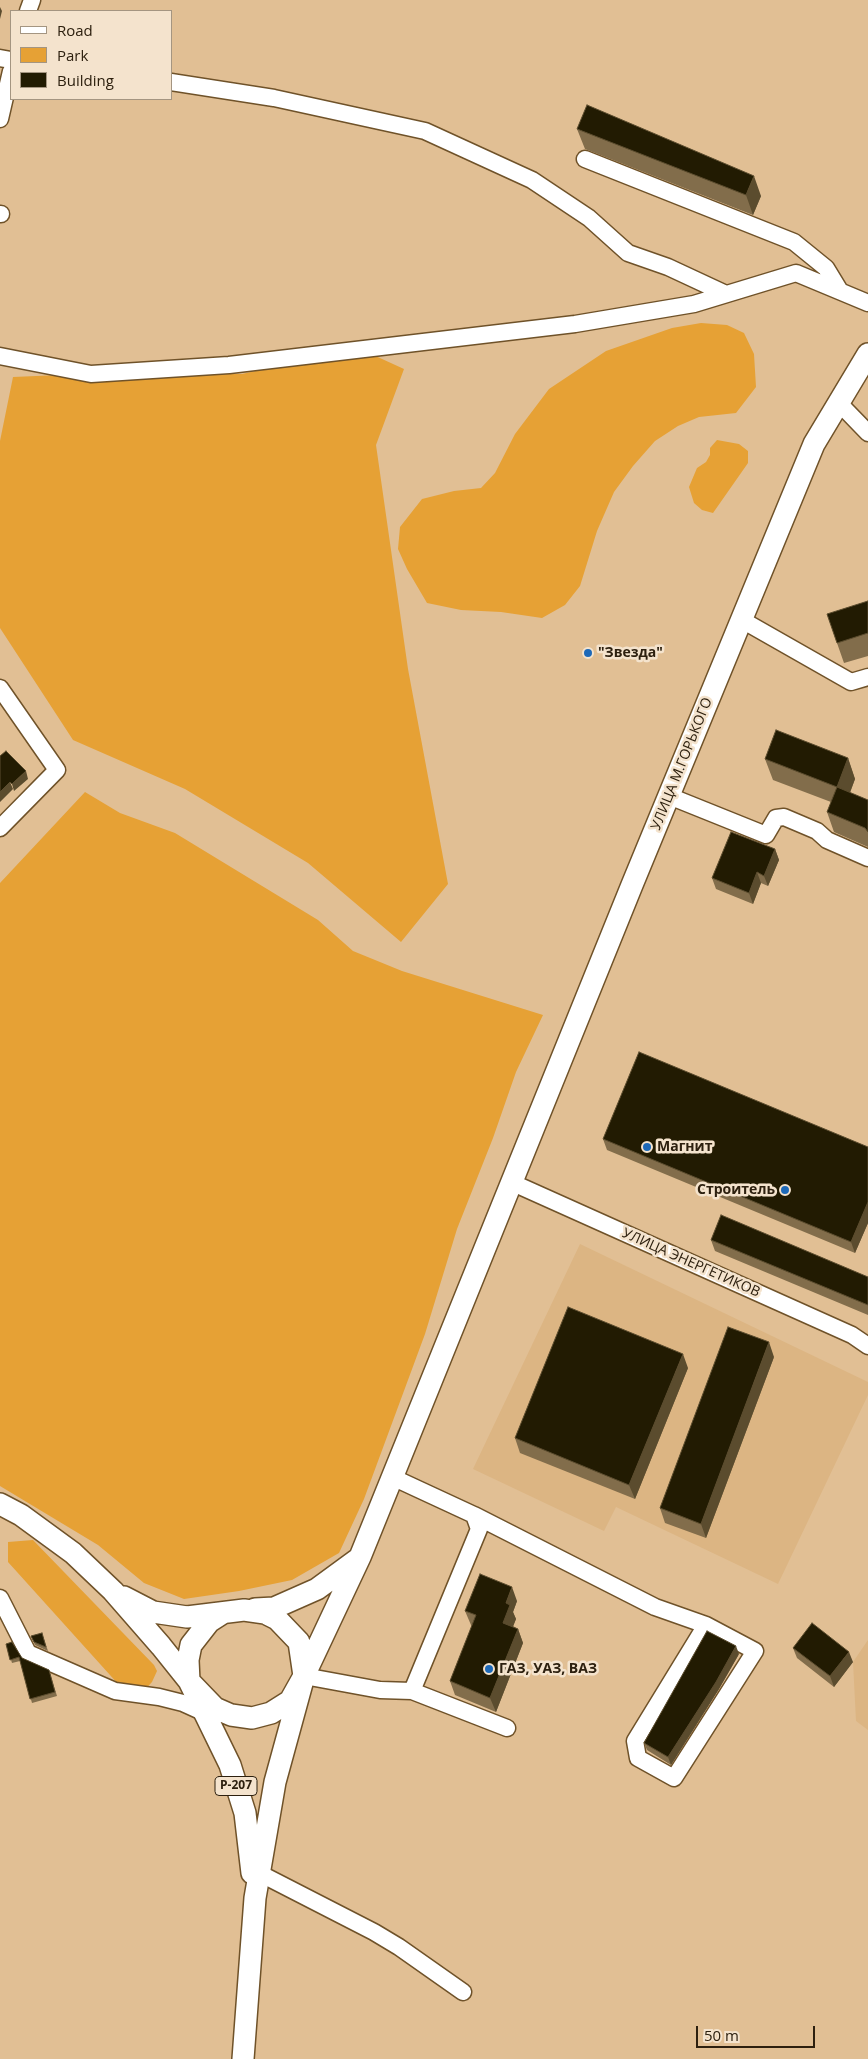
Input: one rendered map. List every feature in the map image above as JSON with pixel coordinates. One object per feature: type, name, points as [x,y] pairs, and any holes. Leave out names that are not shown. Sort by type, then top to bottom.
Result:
[{"type":"main road","name":"УЛИЦА М.ГОРЬКОГО","points":[[304,1676],[360,1557],[814,444],[868,354]]},
{"type":"main road","name":"Р-207","points":[[0,1504],[21,1515],[73,1553],[113,1591],[190,1682],[215,1708],[231,1716],[252,1718],[271,1713],[290,1701],[304,1676]]},
{"type":"main road","points":[[190,1682],[188,1660],[191,1645],[208,1622],[234,1611],[274,1608],[295,1600],[317,1589],[360,1557]]},
{"type":"main road","name":"Р-207","points":[[113,1591],[153,1612],[187,1617],[234,1611],[265,1613],[277,1619],[288,1628],[299,1642],[304,1676],[275,1782],[255,1898],[243,2059]]},
{"type":"main road","name":"Р-207","points":[[190,1682],[230,1765],[245,1813],[255,1898]]},
{"type":"street","points":[[0,119],[10,75]]},
{"type":"street","points":[[172,82],[274,98],[425,131],[532,180],[589,218],[628,253],[668,266],[726,294]]},
{"type":"street","points":[[585,158],[794,242],[826,268],[840,291]]},
{"type":"street","points":[[0,356],[91,374],[229,365],[575,324],[694,304],[796,273],[868,303]]},
{"type":"street","points":[[838,402],[868,433]]},
{"type":"street","points":[[742,620],[852,682],[868,677]]},
{"type":"street","points":[[0,688],[57,770],[0,828]]},
{"type":"street","points":[[669,796],[766,835],[776,818],[784,817],[817,830],[827,840],[868,858]]},
{"type":"street","name":"УЛИЦА ЭНЕРГЕТИКОВ","points":[[513,1183],[852,1335],[868,1346]]},
{"type":"street","points":[[392,1478],[474,1515],[655,1607],[706,1625],[755,1650],[674,1778],[638,1758],[635,1741],[706,1625]]},
{"type":"street","points":[[412,1691],[479,1529],[474,1515]]},
{"type":"street","points":[[0,1598],[28,1653],[115,1692],[159,1697],[183,1703],[205,1713]]},
{"type":"street","points":[[304,1676],[380,1690],[412,1691],[507,1728]]},
{"type":"street","points":[[259,1873],[400,1947],[463,1992]]},
{"type":"shaded area","points":[[580,1244],[868,1382],[868,1395],[778,1584],[616,1507],[604,1531],[473,1469]]},
{"type":"shaded area","points":[[868,1640],[868,1730],[856,1721],[853,1662]]},
{"type":"green space","points":[[701,323],[727,325],[744,333],[754,354],[756,387],[736,413],[699,417],[678,426],[655,441],[633,466],[614,492],[597,531],[580,586],[565,605],[542,618],[501,612],[461,610],[427,603],[407,569],[398,549],[400,527],[422,499],[454,491],[481,488],[495,473],[515,434],[549,389],[606,351],[672,328]]},
{"type":"green space","points":[[358,348],[404,369],[376,445],[408,669],[448,884],[401,942],[308,863],[185,789],[73,740],[0,628],[0,441],[13,377],[106,373],[242,374]]},
{"type":"green space","points":[[717,440],[739,444],[748,451],[748,463],[713,513],[702,510],[694,503],[689,487],[697,468],[706,462],[710,455],[710,448]]},
{"type":"green space","points":[[85,792],[120,813],[175,833],[318,920],[353,951],[402,971],[543,1015],[516,1072],[493,1138],[457,1229],[425,1334],[364,1499],[339,1553],[292,1580],[239,1591],[184,1599],[144,1583],[98,1545],[0,1486],[0,883]]},
{"type":"green space","points":[[33,1540],[154,1665],[157,1671],[152,1682],[141,1694],[119,1685],[8,1562],[8,1542]]},
{"type":"building","points":[[587,105],[754,176],[746,195],[577,129]]},
{"type":"building","points":[[868,601],[868,633],[837,643],[827,614]]},
{"type":"building","points":[[776,730],[848,758],[837,787],[765,759]]},
{"type":"building","points":[[6,751],[26,771],[0,792],[0,756]]},
{"type":"building","points":[[837,787],[868,800],[868,832],[865,828],[827,812]]},
{"type":"building","points":[[731,832],[775,849],[764,876],[757,872],[749,893],[712,878]]},
{"type":"building","name":"Строитель","points":[[639,1052],[868,1147],[868,1202],[851,1242],[603,1139]]},
{"type":"building","points":[[721,1215],[868,1277],[868,1305],[711,1240]]},
{"type":"building","points":[[568,1307],[683,1354],[629,1485],[515,1438]]},
{"type":"building","points":[[728,1327],[769,1342],[701,1524],[660,1508]]},
{"type":"building","name":"ГАЗ, УАЗ, ВАЗ","points":[[480,1574],[512,1587],[506,1603],[510,1605],[503,1623],[518,1629],[490,1698],[450,1681],[476,1615],[465,1611]]},
{"type":"building","points":[[812,1623],[849,1652],[830,1676],[793,1648]]},
{"type":"building","points":[[707,1631],[736,1646],[716,1682],[668,1757],[644,1743]]},
{"type":"building","points":[[42,1633],[46,1647],[34,1642],[31,1636]]},
{"type":"building","points":[[12,1642],[22,1658],[49,1670],[55,1692],[30,1699],[19,1657],[10,1660],[6,1644]]},
{"type":"place","name":"\"Звезда\"","points":[[588,653]]},
{"type":"place","name":"Магнит","points":[[647,1147]]},
{"type":"place","name":"Строитель","points":[[785,1190]]},
{"type":"place","name":"ГАЗ, УАЗ, ВАЗ","points":[[489,1669]]}]
